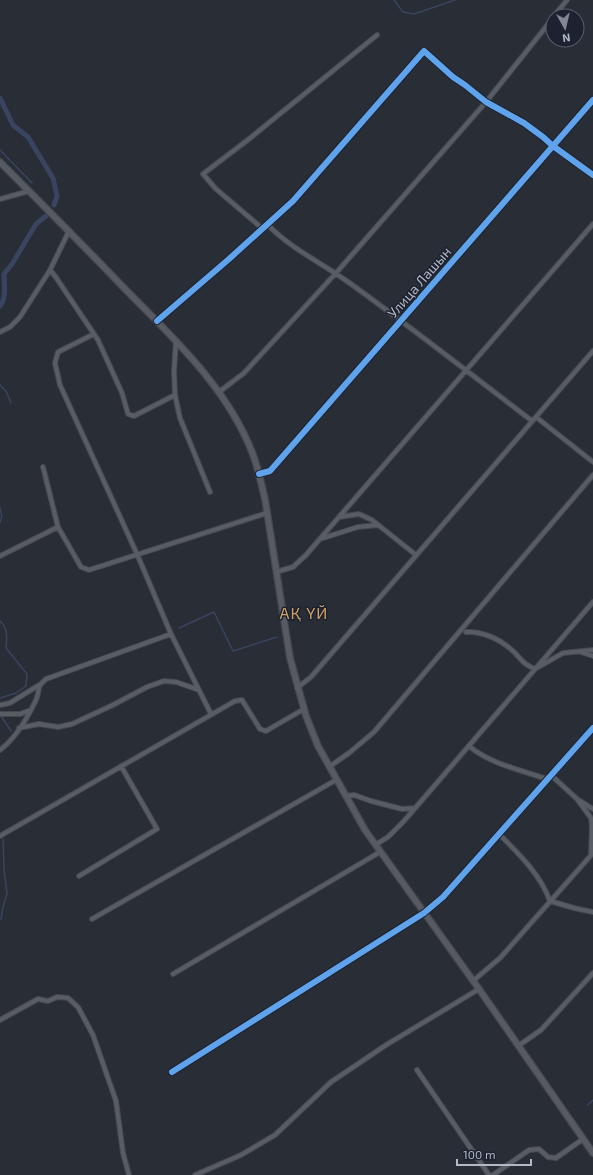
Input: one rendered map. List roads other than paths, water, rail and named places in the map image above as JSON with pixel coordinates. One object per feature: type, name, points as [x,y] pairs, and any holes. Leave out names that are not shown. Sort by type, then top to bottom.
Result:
[{"type":"main road","points":[[0,162],[191,356],[219,392],[253,453],[259,474],[267,513],[290,658],[297,688],[318,746],[336,780],[375,845],[479,989],[593,1153]]},
{"type":"street","points":[[561,8],[567,0]]},
{"type":"street","points":[[219,392],[244,373],[336,273],[486,102],[545,28]]},
{"type":"street","points":[[263,229],[216,189],[203,174],[249,139],[377,35]]},
{"type":"street","points":[[157,321],[293,201],[424,51],[453,77],[486,102],[524,123],[593,175]]},
{"type":"street","name":"Улица Лашын","points":[[259,474],[270,471],[593,100]]},
{"type":"street","points":[[0,199],[29,190]]},
{"type":"street","points":[[268,224],[280,237],[336,273],[593,462]]},
{"type":"street","points":[[276,572],[293,567],[306,555],[593,224]]},
{"type":"street","points":[[0,332],[10,327],[20,317],[50,270],[69,231]]},
{"type":"street","points":[[50,270],[98,340],[122,393],[128,414],[134,416],[175,395]]},
{"type":"street","points":[[94,334],[58,352],[55,363],[60,385],[137,554],[171,634],[211,714]]},
{"type":"street","points":[[176,341],[174,371],[175,395],[180,418],[210,492]]},
{"type":"street","points":[[297,688],[311,677],[593,351]]},
{"type":"street","points":[[43,466],[58,527],[81,567],[89,570],[267,513]]},
{"type":"street","points":[[329,767],[349,753],[374,732],[593,476]]},
{"type":"street","points":[[339,517],[359,514],[372,520],[416,555]]},
{"type":"street","points":[[320,539],[358,527],[378,525]]},
{"type":"street","points":[[0,556],[58,527]]},
{"type":"street","points":[[375,845],[388,837],[415,808],[593,602]]},
{"type":"street","points":[[466,632],[474,631],[483,633],[495,639],[513,651],[525,665],[535,669]]},
{"type":"street","points":[[0,705],[10,703],[46,679],[171,634]]},
{"type":"street","points":[[551,650],[563,653],[593,650]]},
{"type":"street","points":[[579,651],[593,656]]},
{"type":"street","points":[[535,669],[563,653]]},
{"type":"street","points":[[19,728],[39,724],[58,727],[72,724],[147,687],[164,681],[176,682],[200,690]]},
{"type":"street","points":[[0,750],[11,741],[31,710],[37,698],[39,685]]},
{"type":"street","points":[[0,836],[235,701],[242,700],[260,729],[266,731],[304,709]]},
{"type":"street","points":[[0,714],[20,714],[31,710]]},
{"type":"street","points":[[172,1072],[424,913],[443,897],[547,779],[592,731]]},
{"type":"street","points":[[469,746],[478,754],[495,762],[547,779]]},
{"type":"street","points":[[79,876],[157,829],[121,766]]},
{"type":"street","points":[[551,775],[577,799],[593,809]]},
{"type":"street","points":[[92,919],[336,780]]},
{"type":"street","points":[[346,796],[354,795],[402,809],[415,808]]},
{"type":"street","points":[[473,981],[500,958],[592,854],[591,818],[577,799]]},
{"type":"street","points":[[499,834],[527,862],[545,887],[550,901]]},
{"type":"street","points":[[173,974],[380,852]]},
{"type":"street","points":[[550,901],[593,912]]},
{"type":"street","points":[[518,1046],[541,1030],[593,973]]},
{"type":"street","points":[[195,1175],[241,1155],[274,1135],[331,1082],[386,1045],[479,989]]},
{"type":"street","points":[[0,1020],[38,999],[48,1001],[56,997],[68,998],[78,1007],[93,1035],[116,1101],[123,1153],[129,1175]]},
{"type":"street","points":[[417,1070],[489,1175]]},
{"type":"street","points":[[493,1175],[529,1150],[539,1149],[548,1157],[556,1158],[583,1139]]},
{"type":"waterway","points":[[394,0],[403,12],[414,14],[455,0]]},
{"type":"waterway","points":[[0,98],[13,125],[28,137],[53,178],[57,196],[54,205]]},
{"type":"waterway","points":[[0,150],[32,183]]},
{"type":"waterway","points":[[0,306],[4,299],[4,274],[12,264],[36,224],[46,216]]},
{"type":"waterway","points":[[0,385],[6,391],[11,403]]},
{"type":"waterway","points":[[0,508],[2,516],[0,522]]},
{"type":"waterway","points":[[179,628],[214,612],[233,651],[277,637]]},
{"type":"waterway","points":[[0,621],[6,630],[6,648],[27,674],[26,686],[16,693],[0,698]]},
{"type":"waterway","points":[[1,716],[11,731]]},
{"type":"waterway","points":[[1,919],[7,894],[3,839]]},
{"type":"waterway","points":[[588,1105],[593,1100]]},
{"type":"district","name":"АҚ ҮЙ","points":[[304,612]]}]
